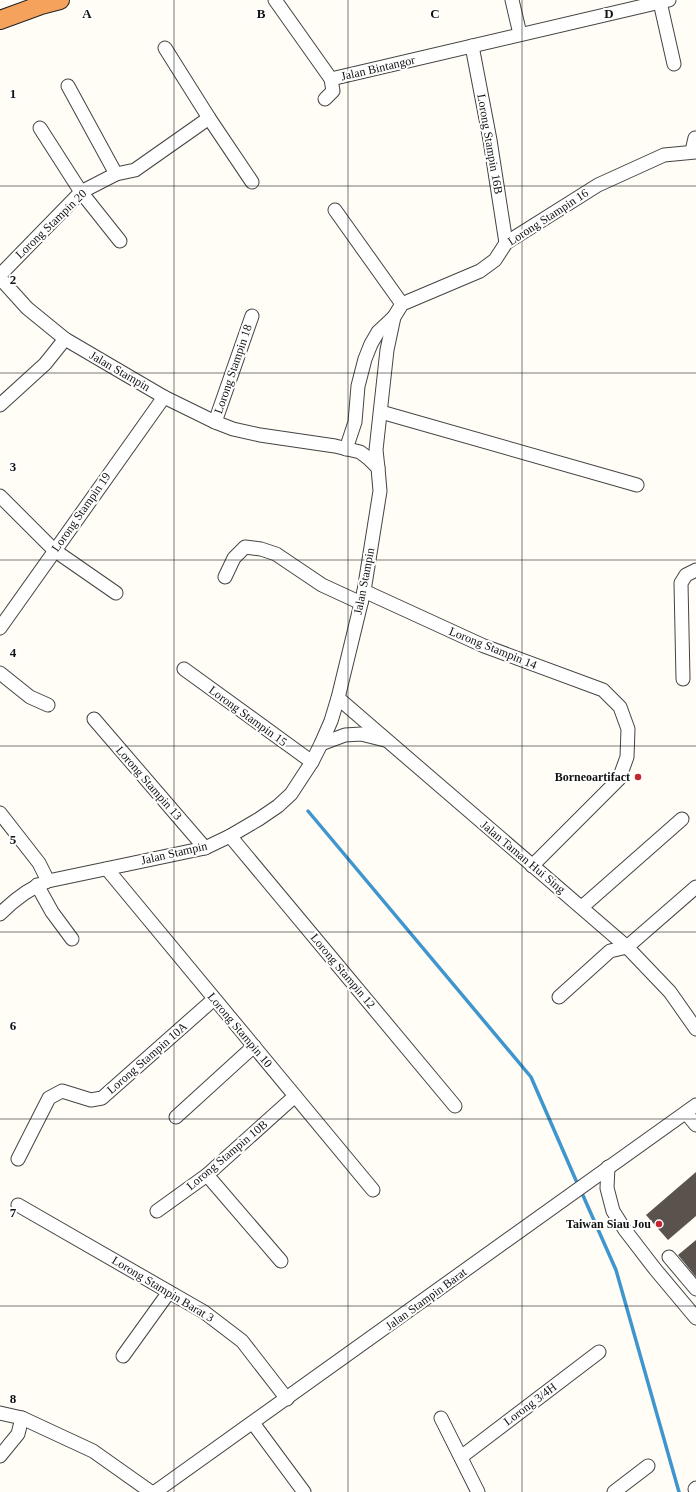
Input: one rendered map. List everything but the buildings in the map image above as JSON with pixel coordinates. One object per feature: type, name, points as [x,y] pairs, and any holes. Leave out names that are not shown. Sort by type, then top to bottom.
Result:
[{"type":"highway","points":[[0,20],[41,5],[60,0]]},
{"type":"street","name":"Jalan Bintangor","points":[[275,0],[331,80],[664,1]]},
{"type":"street","points":[[512,0],[520,34]]},
{"type":"street","points":[[664,1],[674,64]]},
{"type":"street","name":"Lorong Stampin 16B","points":[[472,46],[490,140],[506,243]]},
{"type":"street","points":[[165,48],[209,118],[252,182]]},
{"type":"street","points":[[324,99],[333,91],[331,80]]},
{"type":"street","points":[[68,86],[116,174]]},
{"type":"street","name":"Lorong Stampin 20","points":[[0,275],[81,192],[116,174],[135,170],[209,118]]},
{"type":"street","points":[[40,128],[81,192],[120,241]]},
{"type":"street","points":[[694,152],[695,138]]},
{"type":"street","name":"Lorong Stampin 16","points":[[402,304],[480,271],[495,260],[506,243],[598,185],[664,155],[694,152]]},
{"type":"street","points":[[335,210],[402,304],[394,317],[378,332],[365,359],[358,386],[355,422],[346,448]]},
{"type":"street","name":"Jalan Stampin","points":[[0,278],[27,308],[65,339],[164,397],[215,422],[260,435],[346,448],[360,452],[378,468],[380,491],[362,597],[338,698],[331,721],[321,744],[312,762],[291,794],[278,806],[230,836],[205,848],[42,883],[13,901],[0,914]]},
{"type":"street","name":"Lorong Stampin 18","points":[[215,422],[252,316]]},
{"type":"street","points":[[378,468],[376,450],[384,377],[394,317]]},
{"type":"street","points":[[0,405],[45,364],[65,339]]},
{"type":"street","name":"Lorong Stampin 19","points":[[0,628],[164,397]]},
{"type":"street","points":[[381,412],[637,485]]},
{"type":"street","points":[[0,496],[54,550],[116,593]]},
{"type":"street","name":"Lorong Stampin 14","points":[[224,577],[234,558],[245,548],[261,549],[276,554],[322,585],[362,597],[484,646],[603,690],[620,707],[628,729],[627,757],[619,779],[532,866]]},
{"type":"street","points":[[683,679],[681,583],[686,575],[696,570]]},
{"type":"street","name":"Lorong Stampin 15","points":[[184,669],[312,762]]},
{"type":"street","points":[[0,673],[30,697],[48,705]]},
{"type":"street","name":"Jalan Taman Hui Sing","points":[[338,698],[627,946],[670,992],[696,1029]]},
{"type":"street","name":"Lorong Stampin 13","points":[[94,719],[205,848]]},
{"type":"street","points":[[321,744],[345,735],[361,734],[386,740]]},
{"type":"street","points":[[0,813],[39,862],[42,883],[52,912],[72,939]]},
{"type":"street","points":[[582,907],[682,819]]},
{"type":"street","name":"Lorong Stampin 12","points":[[230,836],[455,1106]]},
{"type":"street","name":"Lorong Stampin 10","points":[[107,869],[373,1190]]},
{"type":"street","points":[[559,997],[610,951],[627,946],[696,887]]},
{"type":"street","name":"Lorong Stampin 10A","points":[[18,1159],[49,1098],[62,1091],[91,1100],[102,1098],[214,999]]},
{"type":"street","points":[[176,1117],[254,1046]]},
{"type":"street","name":"Lorong Stampin 10B","points":[[156,1211],[207,1175],[295,1096]]},
{"type":"street","points":[[691,1109],[696,1125]]},
{"type":"street","name":"Jalan Stampin Barat","points":[[155,1492],[691,1109]]},
{"type":"street","points":[[608,1167],[607,1188],[613,1211],[625,1230],[655,1269],[696,1318]]},
{"type":"street","points":[[207,1175],[281,1261]]},
{"type":"street","name":"Lorong Stampin Barat 3","points":[[18,1205],[204,1312],[242,1342],[287,1399]]},
{"type":"street","points":[[669,1257],[696,1289]]},
{"type":"street","points":[[123,1356],[169,1292]]},
{"type":"street","name":"Lorong 3/4H","points":[[461,1456],[599,1352]]},
{"type":"street","points":[[0,1413],[22,1418],[93,1451],[151,1492]]},
{"type":"street","points":[[0,1456],[18,1434],[22,1418]]},
{"type":"street","points":[[441,1418],[478,1492]]},
{"type":"street","points":[[252,1423],[304,1492]]},
{"type":"street","points":[[614,1492],[648,1466]]},
{"type":"waterway","points":[[308,811],[531,1077],[578,1185]]},
{"type":"waterway","points":[[581,1191],[616,1270],[679,1492]]},
{"type":"place","name":"Borneoartifact","points":[[638,777]]},
{"type":"place","name":"Taiwan Siau Jou","points":[[659,1224]]}]
